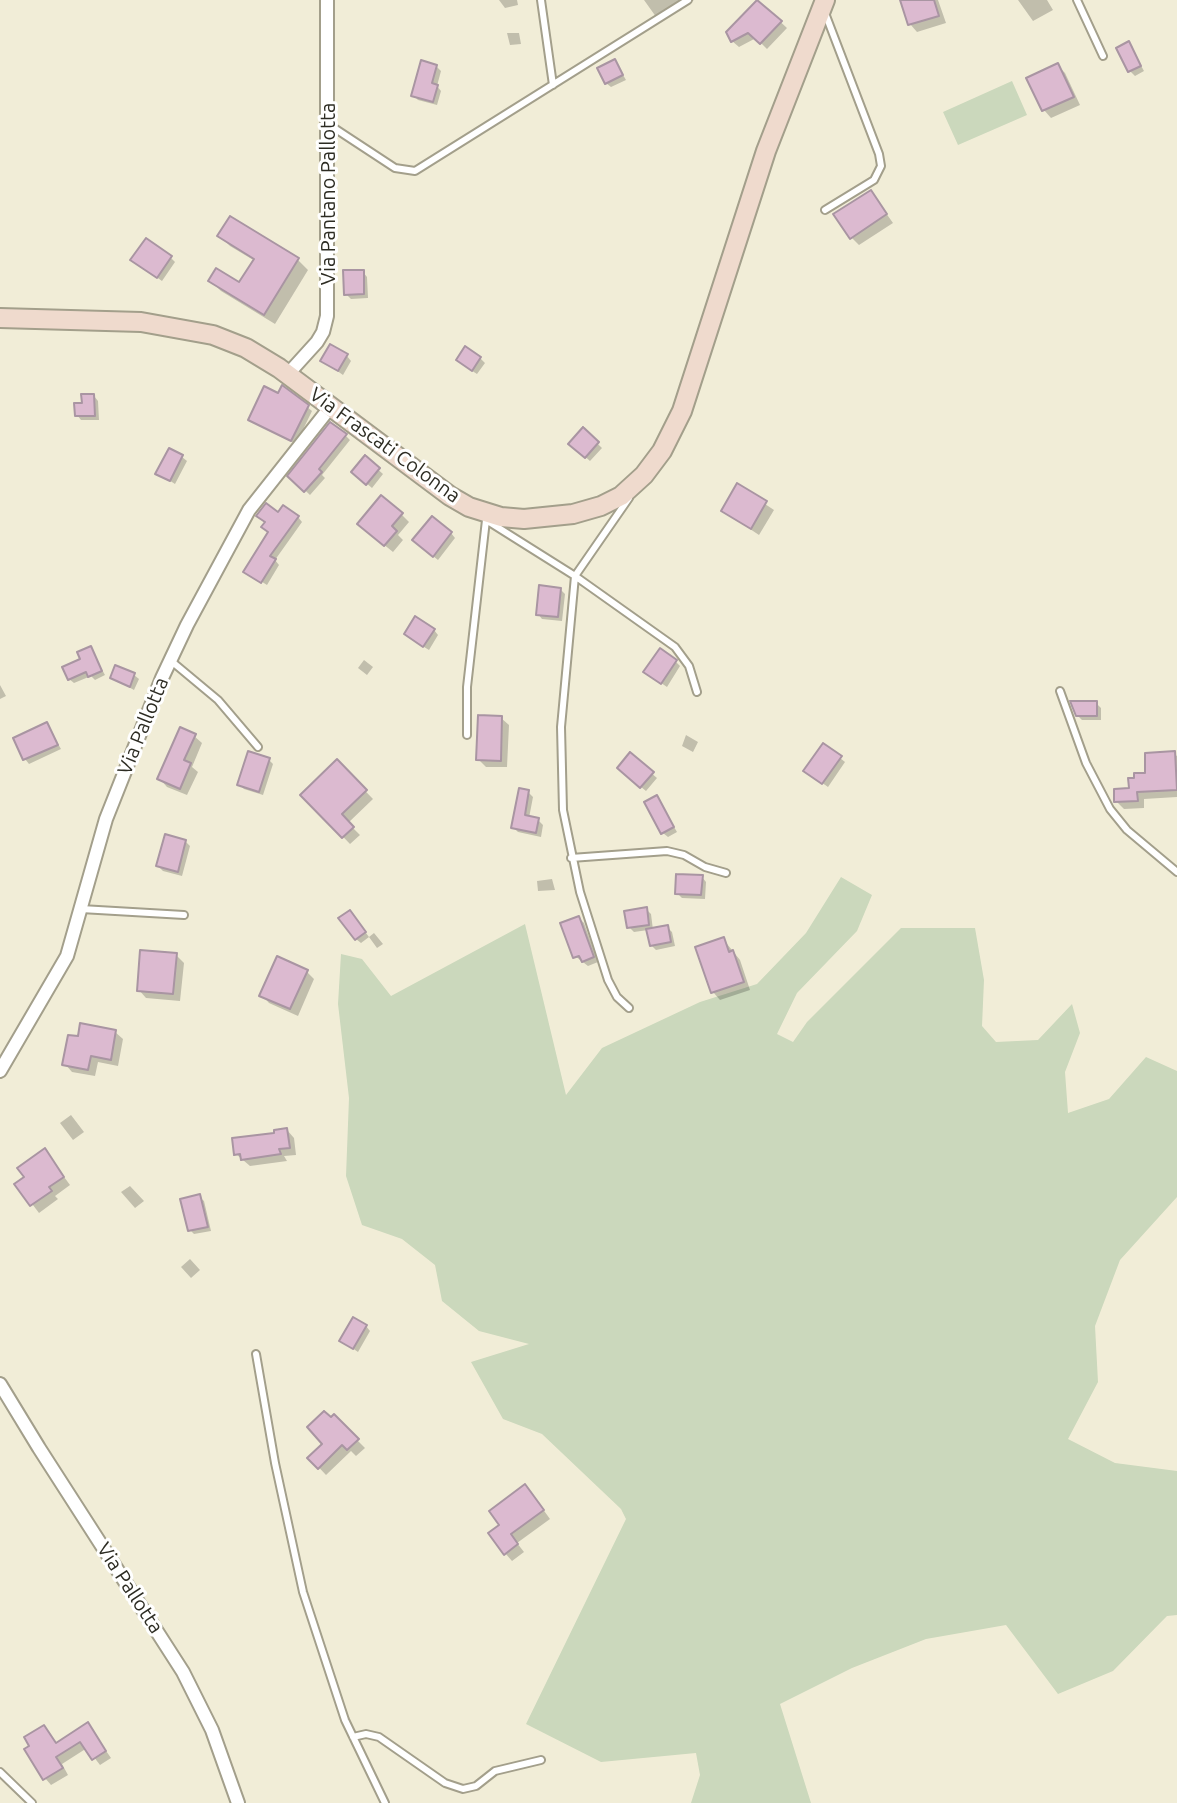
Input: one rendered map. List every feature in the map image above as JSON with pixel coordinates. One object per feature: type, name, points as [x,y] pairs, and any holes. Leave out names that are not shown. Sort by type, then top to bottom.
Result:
[{"type":"street","name":"Via Pantano Pallotta","points":[[288,374],[317,342],[326,321],[327,0]]},
{"type":"street","name":"Via Frascati Colonna","points":[[0,318],[120,320],[177,326],[231,341],[288,374],[469,507],[501,517],[524,519],[573,514],[601,506],[621,496],[644,475],[662,451],[693,382],[761,164],[824,3]]},
{"type":"street","name":"Via Pallotta","points":[[0,1071],[60,971],[81,909],[101,831],[170,660],[243,519],[267,484],[332,405]]},
{"type":"street","name":"Via Pallotta","points":[[0,1384],[183,1672],[212,1730],[238,1803]]},
{"type":"lane","points":[[541,0],[553,85]]},
{"type":"lane","points":[[328,124],[395,168],[415,171],[688,0]]},
{"type":"lane","points":[[1077,0],[1103,56]]},
{"type":"lane","points":[[824,3],[881,166],[874,180],[825,210]]},
{"type":"lane","points":[[629,1008],[611,987],[571,858],[562,802],[560,760],[575,576],[662,451]]},
{"type":"lane","points":[[450,496],[575,576],[675,647],[689,666],[697,692]]},
{"type":"lane","points":[[467,735],[467,687],[486,520]]},
{"type":"lane","points":[[170,660],[218,700],[258,747]]},
{"type":"lane","points":[[1060,691],[1086,763],[1110,809],[1127,830],[1177,872]]},
{"type":"lane","points":[[571,858],[667,851],[726,873]]},
{"type":"lane","points":[[81,909],[184,915]]},
{"type":"lane","points":[[256,1354],[278,1479],[303,1592],[353,1737],[385,1803]]},
{"type":"lane","points":[[353,1737],[366,1734],[379,1737],[445,1783],[463,1789],[476,1786],[495,1771],[541,1760]]},
{"type":"lane","points":[[0,1772],[32,1803]]},
{"type":"green space","points":[[1012,81],[1027,115],[958,145],[943,112]]},
{"type":"green space","points":[[841,877],[872,895],[857,931],[797,993],[777,1034],[793,1042],[807,1022],[901,928],[975,928],[984,980],[982,1026],[996,1042],[1038,1040],[1072,1004],[1080,1033],[1065,1072],[1068,1113],[1109,1099],[1146,1057],[1177,1071],[1177,1197],[1120,1260],[1095,1326],[1098,1382],[1068,1439],[1115,1463],[1177,1471],[1177,1615],[1167,1616],[1113,1671],[1058,1694],[1006,1625],[926,1639],[852,1668],[780,1704],[811,1803],[691,1803],[700,1775],[696,1753],[601,1762],[526,1724],[626,1519],[621,1509],[542,1434],[503,1419],[471,1362],[529,1344],[479,1331],[442,1301],[435,1265],[402,1239],[362,1225],[346,1176],[349,1098],[338,1004],[341,954],[362,959],[391,996],[525,924],[566,1095],[602,1048],[700,1002],[757,984],[806,933]]},
{"type":"building","points":[[757,0],[782,21],[760,44],[748,33],[731,42],[726,32]]},
{"type":"building","points":[[900,0],[934,0],[939,16],[908,25]]},
{"type":"building","points":[[1129,41],[1141,66],[1128,72],[1116,48]]},
{"type":"building","points":[[615,59],[623,75],[605,84],[597,68]]},
{"type":"building","points":[[421,60],[437,65],[432,83],[438,85],[433,102],[411,96]]},
{"type":"building","points":[[1058,63],[1074,97],[1042,111],[1026,78]]},
{"type":"building","points":[[871,190],[887,214],[850,239],[833,214]]},
{"type":"building","points":[[230,216],[299,258],[264,315],[208,281],[216,268],[239,282],[254,259],[217,236]]},
{"type":"building","points":[[146,238],[172,256],[157,278],[130,260]]},
{"type":"building","points":[[343,270],[364,270],[364,294],[344,295]]},
{"type":"building","points":[[330,344],[348,354],[338,371],[320,361]]},
{"type":"building","points":[[465,346],[481,357],[472,371],[456,360]]},
{"type":"building","points":[[282,385],[309,405],[291,441],[248,420],[264,386],[278,393]]},
{"type":"building","points":[[81,394],[94,394],[95,416],[75,416],[74,403],[82,403]]},
{"type":"building","points":[[330,422],[347,434],[319,469],[322,472],[304,492],[287,476]]},
{"type":"building","points":[[583,427],[599,442],[585,458],[568,444]]},
{"type":"building","points":[[169,448],[183,455],[170,481],[155,474]]},
{"type":"building","points":[[365,455],[380,468],[366,485],[351,472]]},
{"type":"building","points":[[737,483],[767,501],[751,529],[721,511]]},
{"type":"building","points":[[381,495],[403,513],[392,526],[397,531],[384,546],[357,524]]},
{"type":"building","points":[[266,503],[278,512],[283,505],[299,516],[270,556],[276,559],[261,583],[243,572],[268,532],[261,527],[265,522],[256,516]]},
{"type":"building","points":[[432,516],[452,532],[433,557],[412,540]]},
{"type":"building","points":[[539,585],[561,588],[558,617],[536,615]]},
{"type":"building","points":[[415,616],[435,629],[423,647],[404,634]]},
{"type":"building","points":[[91,646],[102,671],[88,677],[86,672],[68,680],[62,667],[80,659],[77,652]]},
{"type":"building","points":[[660,648],[677,660],[661,684],[643,672]]},
{"type":"building","points":[[115,665],[135,673],[130,687],[110,678]]},
{"type":"building","points":[[1070,701],[1097,701],[1097,716],[1076,716]]},
{"type":"building","points":[[478,715],[502,716],[501,761],[476,760]]},
{"type":"building","points":[[47,722],[58,745],[23,760],[13,738]]},
{"type":"building","points":[[180,727],[196,734],[184,760],[191,763],[180,789],[157,779]]},
{"type":"building","points":[[823,743],[842,756],[822,784],[803,771]]},
{"type":"building","points":[[248,751],[270,758],[259,792],[237,785]]},
{"type":"building","points":[[1175,751],[1177,790],[1137,792],[1138,801],[1114,802],[1114,789],[1129,788],[1128,778],[1134,778],[1134,773],[1145,773],[1145,753]]},
{"type":"building","points":[[630,752],[654,772],[640,788],[617,768]]},
{"type":"building","points":[[337,759],[367,790],[342,814],[354,827],[342,838],[300,795]]},
{"type":"building","points":[[519,788],[529,790],[525,815],[539,818],[536,833],[511,828]]},
{"type":"building","points":[[657,795],[674,827],[661,834],[644,802]]},
{"type":"building","points":[[165,834],[186,840],[178,872],[156,866]]},
{"type":"building","points":[[676,874],[703,875],[701,895],[675,894]]},
{"type":"building","points":[[647,907],[649,925],[627,928],[624,911]]},
{"type":"building","points":[[350,910],[366,932],[355,940],[338,918]]},
{"type":"building","points":[[579,916],[594,957],[582,962],[579,956],[573,958],[560,923]]},
{"type":"building","points":[[668,925],[671,942],[650,946],[646,929]]},
{"type":"building","points":[[724,937],[729,952],[733,950],[744,982],[711,993],[695,947]]},
{"type":"building","points":[[140,950],[177,953],[173,994],[137,991]]},
{"type":"building","points":[[277,956],[308,970],[290,1009],[259,996]]},
{"type":"building","points":[[80,1023],[116,1030],[111,1060],[91,1056],[88,1070],[62,1065],[68,1035],[78,1036]]},
{"type":"building","points":[[287,1128],[290,1148],[279,1149],[281,1154],[241,1160],[240,1154],[234,1155],[232,1138],[274,1133],[274,1130]]},
{"type":"building","points":[[45,1148],[64,1177],[49,1187],[52,1191],[30,1206],[14,1184],[24,1177],[17,1168]]},
{"type":"building","points":[[200,1194],[208,1227],[188,1231],[180,1199]]},
{"type":"building","points":[[353,1317],[367,1325],[353,1349],[339,1341]]},
{"type":"building","points":[[324,1411],[331,1417],[334,1414],[359,1439],[347,1450],[342,1445],[318,1469],[307,1458],[322,1444],[307,1427]]},
{"type":"building","points":[[525,1484],[544,1510],[511,1534],[518,1544],[504,1555],[488,1533],[499,1525],[489,1511]]},
{"type":"building","points":[[88,1722],[106,1751],[92,1760],[80,1742],[56,1757],[63,1768],[43,1780],[24,1749],[29,1746],[24,1737],[44,1725],[56,1743]]}]
